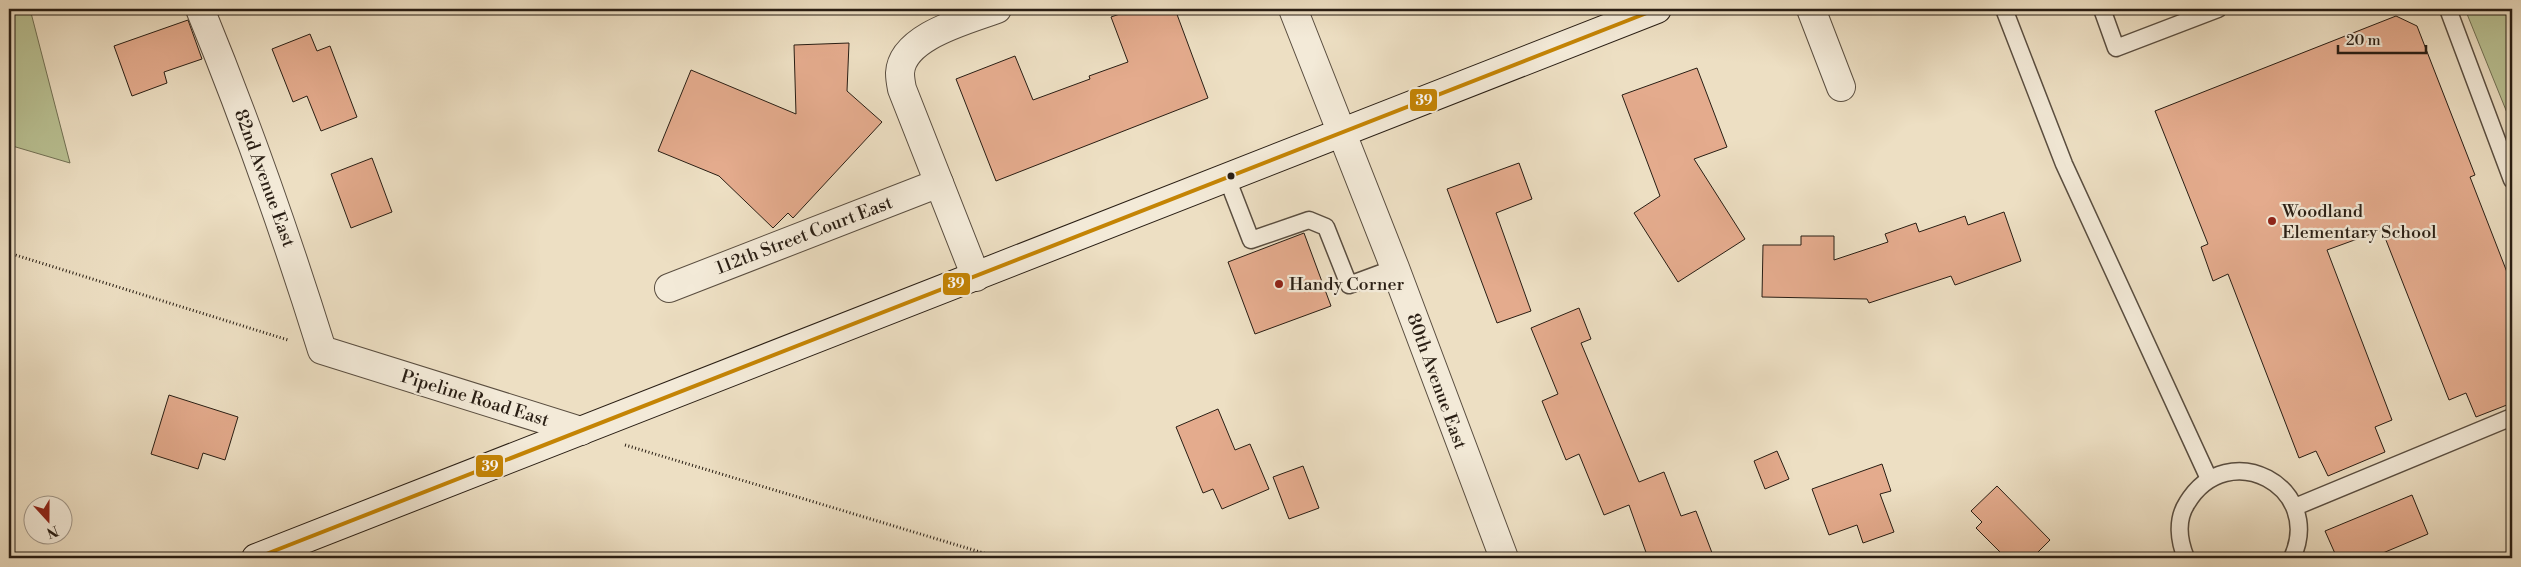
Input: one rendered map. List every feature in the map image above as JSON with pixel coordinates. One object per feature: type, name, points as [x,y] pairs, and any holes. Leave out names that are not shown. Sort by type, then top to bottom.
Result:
[{"type":"street","name":"82nd Avenue East","points":[[200,9],[233,88],[284,228],[322,350]]},
{"type":"street","points":[[976,277],[902,89],[900,72],[916,44],[931,35],[996,9]]},
{"type":"street","name":"80th Avenue East","points":[[1293,9],[1343,132],[1504,558]]},
{"type":"street","points":[[256,558],[1657,9]]},
{"type":"street","points":[[1811,9],[1841,86]]},
{"type":"street","name":"112th Street Court East","points":[[669,288],[939,183]]},
{"type":"street","name":"Pipeline Road East","points":[[322,350],[581,431]]},
{"type":"lane","points":[[2004,9],[2064,164],[2209,479]]},
{"type":"lane","points":[[2102,9],[2116,48],[2218,9]]},
{"type":"lane","points":[[2448,9],[2512,180]]},
{"type":"lane","points":[[1227,178],[1251,240],[1309,220],[1326,227],[1349,285],[1395,268]]},
{"type":"lane","points":[[2295,507],[2512,417]]},
{"type":"lane","points":[[2186,558],[2181,547],[2179,527],[2184,508],[2194,491],[2209,479],[2228,472],[2255,473],[2268,478],[2284,490],[2295,507],[2300,526],[2298,546],[2292,558]]},
{"type":"path","points":[[9,254],[322,350]]},
{"type":"path","points":[[581,431],[1000,558]]},
{"type":"green space","points":[[9,9],[30,9],[70,163],[9,145]]},
{"type":"green space","points":[[2465,9],[2512,9],[2512,125]]},
{"type":"building","points":[[1134,9],[1175,9],[1208,98],[996,181],[956,79],[1015,56],[1033,100],[1090,79],[1089,76],[1128,62],[1111,17]]},
{"type":"building","points":[[2396,16],[2417,26],[2475,175],[2470,177],[2512,285],[2512,403],[2476,417],[2466,393],[2449,400],[2382,230],[2327,250],[2392,420],[2375,427],[2385,452],[2328,476],[2316,451],[2299,458],[2228,274],[2213,281],[2201,247],[2208,244],[2155,111]]},
{"type":"building","points":[[188,20],[202,59],[164,72],[167,83],[132,96],[114,46]]},
{"type":"building","points":[[310,34],[317,51],[330,46],[357,117],[321,131],[307,96],[293,102],[272,49]]},
{"type":"building","points":[[849,43],[847,91],[882,122],[793,218],[788,213],[773,228],[719,176],[658,151],[691,70],[796,114],[794,45]]},
{"type":"building","points":[[1697,68],[1727,147],[1694,159],[1745,239],[1678,282],[1634,213],[1660,196],[1622,95]]},
{"type":"building","points":[[372,158],[392,212],[351,228],[331,174]]},
{"type":"building","points":[[1519,163],[1532,199],[1496,213],[1531,311],[1497,323],[1447,189]]},
{"type":"building","points":[[2004,212],[2021,261],[1955,285],[1951,276],[1869,303],[1867,299],[1762,297],[1763,245],[1801,245],[1801,236],[1834,236],[1834,260],[1888,242],[1885,234],[1916,223],[1919,232],[1965,216],[1968,225]]},
{"type":"building","name":"Handy Corner","points":[[1304,233],[1331,306],[1255,334],[1228,262]]},
{"type":"building","points":[[1579,308],[1591,339],[1581,343],[1639,482],[1664,472],[1681,516],[1696,511],[1714,558],[1648,558],[1629,505],[1604,515],[1579,454],[1566,460],[1542,401],[1558,394],[1531,328]]},
{"type":"building","points":[[169,395],[238,417],[225,460],[203,453],[198,469],[151,454]]},
{"type":"building","points":[[1218,409],[1235,450],[1250,444],[1269,489],[1222,509],[1213,489],[1203,493],[1176,427]]},
{"type":"building","points":[[1777,451],[1789,479],[1765,489],[1754,461]]},
{"type":"building","points":[[1882,464],[1891,491],[1880,494],[1894,532],[1863,543],[1857,525],[1829,535],[1812,489]]},
{"type":"building","points":[[1303,466],[1319,508],[1289,519],[1273,477]]},
{"type":"building","points":[[1997,486],[2050,540],[2032,558],[2006,558],[1976,528],[1982,522],[1971,511]]},
{"type":"building","points":[[2412,495],[2428,534],[2371,558],[2337,558],[2325,531]]},
{"type":"transit line","name":"39","points":[[256,558],[1657,9]]},
{"type":"place","name":"Woodland Elementary School","points":[[2272,221]]},
{"type":"place","name":"Handy Corner","points":[[1279,284]]}]
